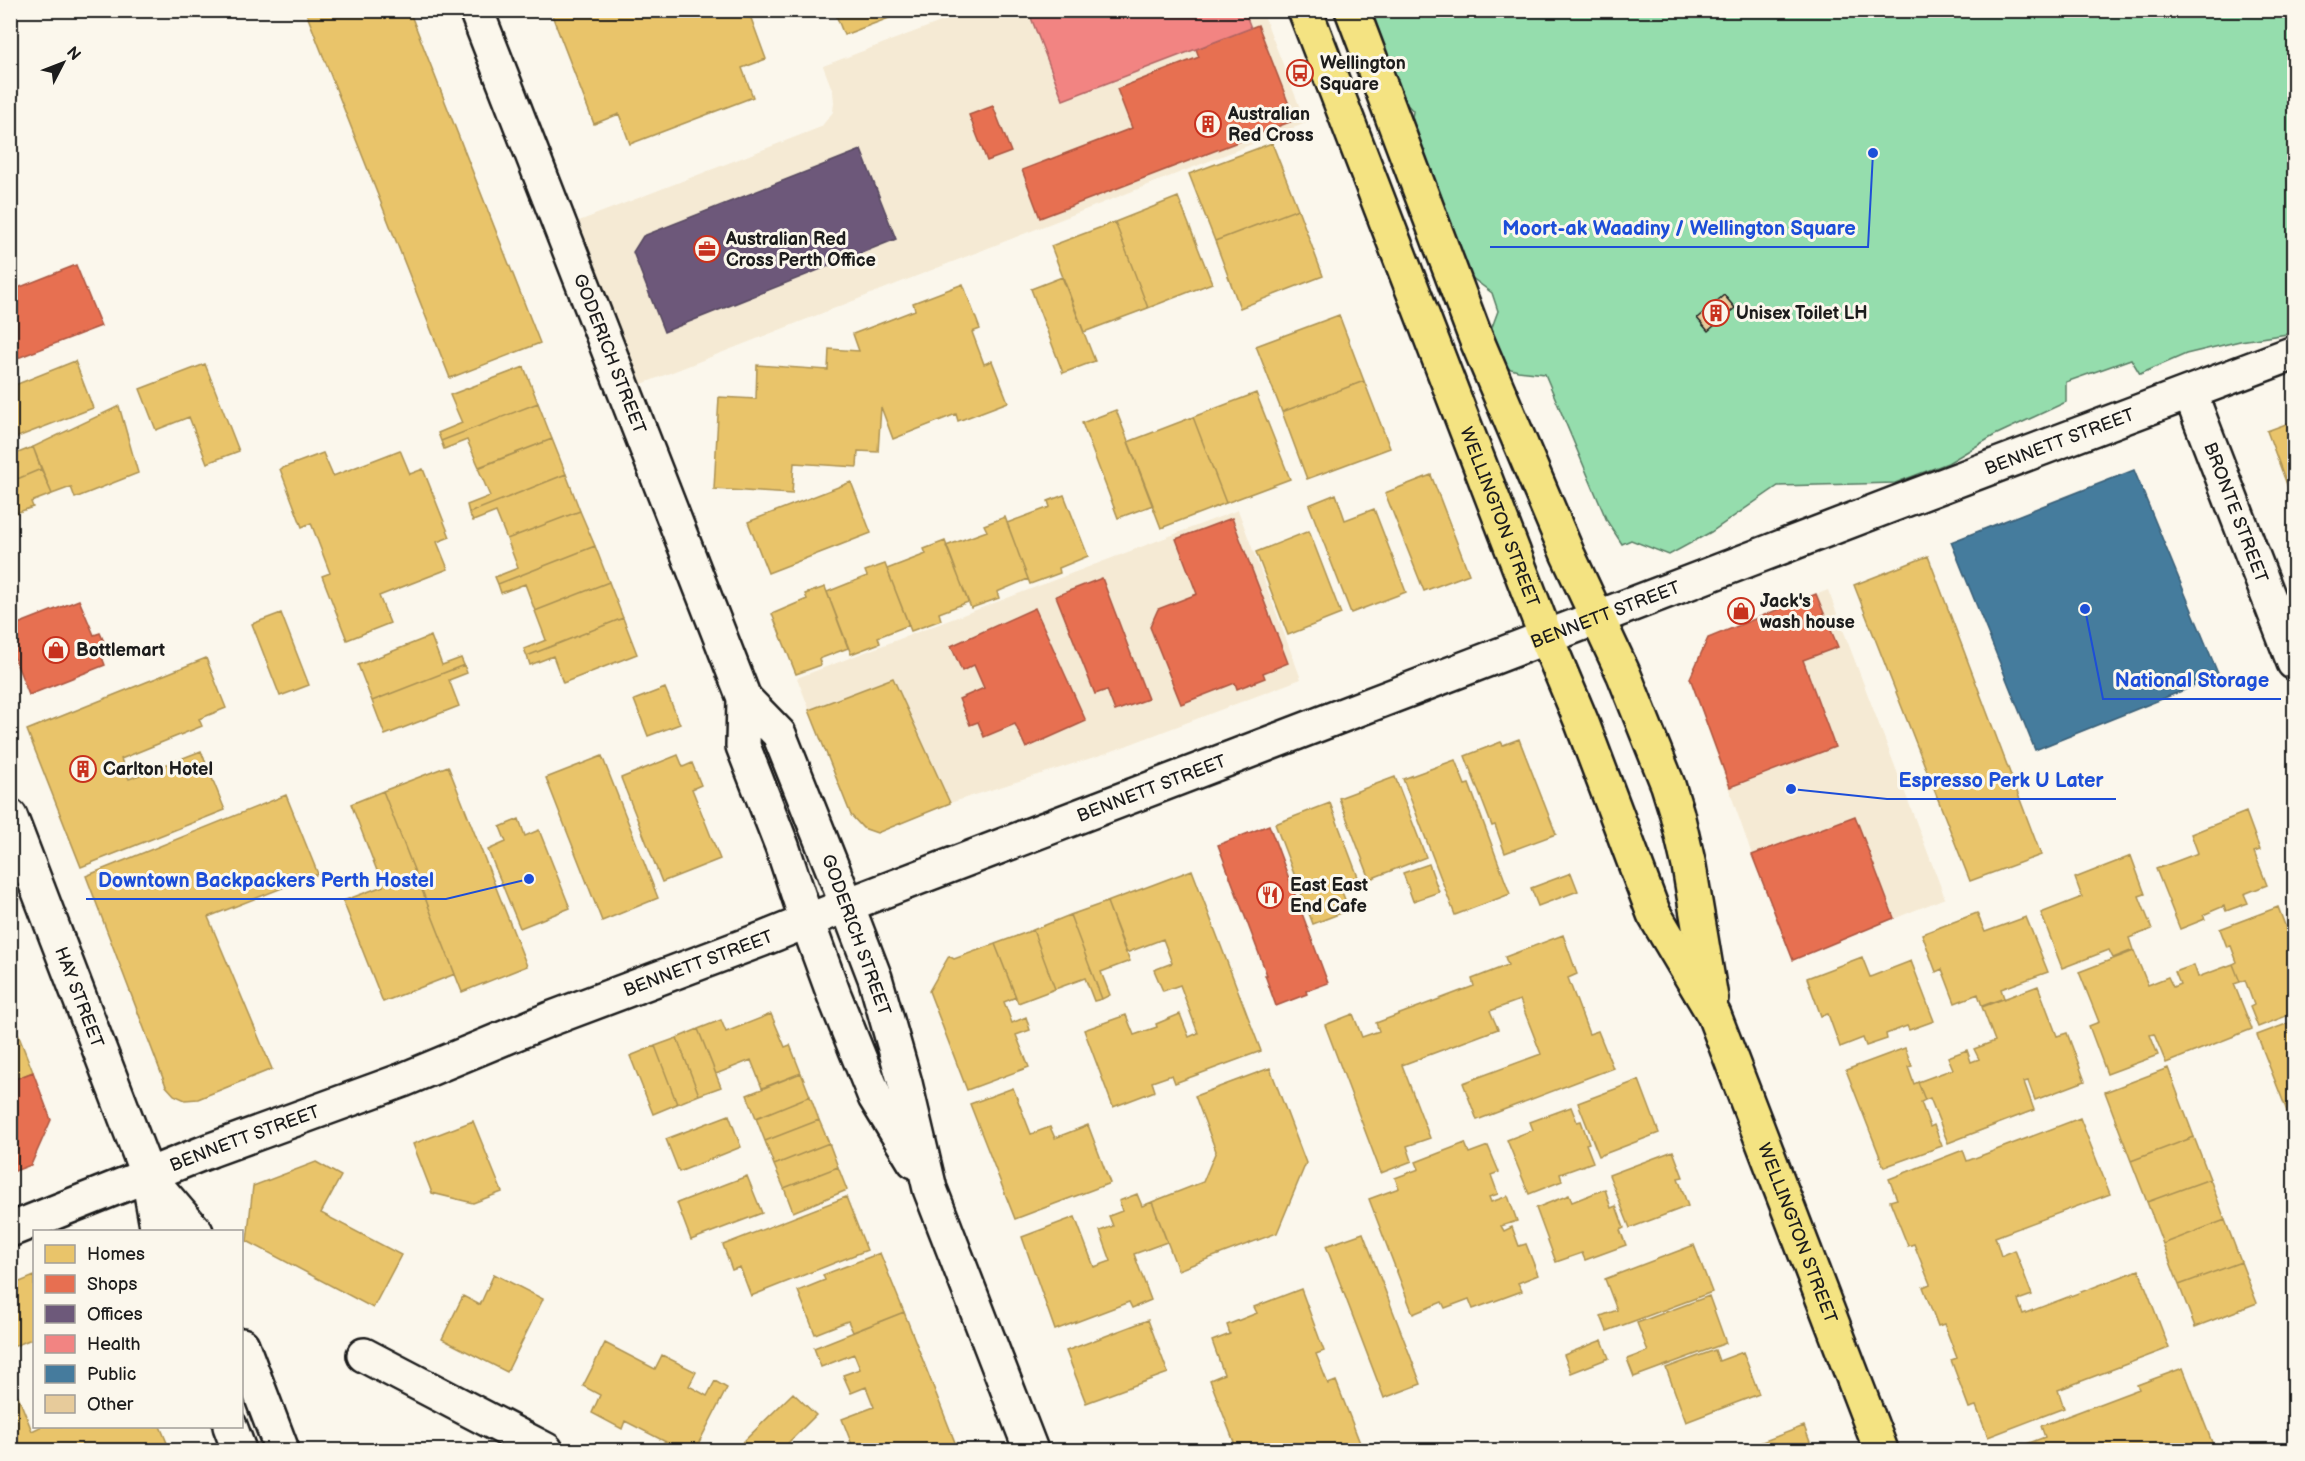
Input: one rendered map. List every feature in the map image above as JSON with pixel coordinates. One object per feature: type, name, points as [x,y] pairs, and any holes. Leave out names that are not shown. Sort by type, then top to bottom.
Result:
[{"type":"main road","name":"GODERICH STREET","points":[[476,10],[744,698],[743,746],[782,846],[834,995],[875,1097],[930,1189]]},
{"type":"main road","name":"WELLINGTON STREET","points":[[1305,10],[1654,914],[1714,1015],[1881,1450]]},
{"type":"main road","name":"WELLINGTON STREET","points":[[1352,10],[1476,336],[1597,618],[1624,675],[1677,813],[1689,866],[1714,1015]]},
{"type":"main road","name":"BENNETT STREET","points":[[10,1230],[211,1150],[404,1080],[550,1019],[1915,495],[2295,352]]},
{"type":"main road","name":"BRONTE STREET","points":[[2190,393],[2295,663]]},
{"type":"main road","name":"GODERICH STREET","points":[[744,698],[779,734],[847,905],[881,999],[905,1083],[930,1189],[1031,1450]]},
{"type":"main road","name":"HAY STREET","points":[[10,816],[148,1176],[158,1230]]},
{"type":"main road","name":"HAY STREET","points":[[148,1176],[194,1230]]},
{"type":"main road","points":[[243,1348],[282,1450]]},
{"type":"main road","points":[[364,1355],[546,1450]]},
{"type":"main road","points":[[231,1428],[239,1450]]},
{"type":"shaded area","points":[[970,11],[1262,11],[1306,123],[624,391],[561,228],[821,127],[833,112],[834,102],[833,92],[823,66]]},
{"type":"shaded area","points":[[1238,510],[1301,679],[1107,753],[950,803],[877,833],[863,828],[851,815],[797,678]]},
{"type":"shaded area","points":[[1828,590],[1945,898],[1793,960],[1752,855],[1690,678],[1708,638]]},
{"type":"green space","points":[[1391,10],[2294,11],[2294,333],[2240,341],[2186,354],[2140,374],[2131,359],[2066,382],[2066,402],[1995,435],[1948,463],[1895,483],[1778,486],[1711,532],[1669,555],[1631,540],[1622,544],[1607,521],[1545,374],[1518,371],[1490,363],[1488,338],[1498,311],[1492,293],[1463,271],[1408,146],[1413,111],[1383,78],[1372,19],[1392,13]]},
{"type":"building: Homes","points":[[305,10],[409,10],[540,343],[450,378]]},
{"type":"building: Homes","points":[[550,10],[748,10],[766,59],[742,68],[753,97],[630,144],[619,114],[594,124]]},
{"type":"building: Homes","points":[[834,10],[910,10],[844,35]]},
{"type":"building: Homes","points":[[1272,143],[1298,209],[1215,241],[1189,174]]},
{"type":"building: Homes","points":[[1178,197],[1212,283],[1148,308],[1115,222]]},
{"type":"building: Homes","points":[[1298,209],[1323,276],[1240,308],[1215,241]]},
{"type":"building: Homes","points":[[1115,222],[1148,308],[1084,332],[1051,246]]},
{"type":"building: Homes","points":[[1062,277],[1095,361],[1063,373],[1031,289]]},
{"type":"building: Homes","points":[[963,284],[980,329],[972,332],[984,364],[992,361],[1008,402],[958,421],[956,414],[893,439],[881,407],[878,452],[858,451],[857,467],[794,463],[792,494],[714,489],[719,397],[756,399],[757,365],[828,370],[829,349],[859,351],[853,334],[915,310],[913,303]]},
{"type":"building: Homes","points":[[1339,315],[1364,381],[1282,412],[1256,346]]},
{"type":"building: Homes","points":[[75,361],[93,408],[10,440],[10,387]]},
{"type":"building: Homes","points":[[205,364],[239,451],[207,463],[189,417],[156,430],[140,389]]},
{"type":"building: Homes","points":[[524,367],[538,403],[441,441],[438,433],[462,423],[450,395]]},
{"type":"building: Homes","points":[[1364,381],[1390,448],[1307,479],[1282,412]]},
{"type":"building: Homes","points":[[1256,393],[1290,479],[1226,503],[1193,417]]},
{"type":"building: Homes","points":[[538,403],[552,439],[479,467],[467,440],[444,449],[441,441]]},
{"type":"building: Homes","points":[[119,406],[138,473],[75,498],[71,487],[52,494],[33,447]]},
{"type":"building: Homes","points":[[1116,410],[1153,505],[1118,518],[1082,423]]},
{"type":"building: Homes","points":[[1193,417],[1226,503],[1161,528],[1128,442]]},
{"type":"building: Homes","points":[[2294,421],[2294,488],[2289,490],[2267,431]]},
{"type":"building: Homes","points":[[552,439],[566,474],[469,513],[467,505],[490,496],[478,468]]},
{"type":"building: Homes","points":[[33,447],[41,469],[10,482],[10,450],[13,455]]},
{"type":"building: Homes","points":[[400,450],[410,474],[423,469],[450,537],[437,542],[448,569],[379,596],[390,623],[347,640],[322,576],[330,573],[311,523],[302,527],[280,469],[323,453],[333,476]]},
{"type":"building: Homes","points":[[41,469],[52,494],[31,502],[33,507],[10,515],[10,482]]},
{"type":"building: Homes","points":[[566,474],[580,511],[507,539],[496,512],[473,521],[469,513]]},
{"type":"building: Homes","points":[[1431,475],[1469,574],[1424,591],[1385,493]]},
{"type":"building: Homes","points":[[851,482],[871,533],[768,573],[748,522]]},
{"type":"building: Homes","points":[[1336,494],[1345,520],[1374,509],[1406,592],[1351,613],[1309,505]]},
{"type":"building: Homes","points":[[1064,495],[1088,556],[1059,568],[1060,573],[1030,584],[1007,523],[1050,507],[1048,501]]},
{"type":"building: Homes","points":[[580,511],[595,546],[498,584],[495,577],[518,568],[507,539]]},
{"type":"building: Homes","points":[[1005,517],[1028,579],[997,592],[999,598],[971,608],[946,546],[987,531],[984,525]]},
{"type":"building: Homes","points":[[1309,531],[1341,614],[1288,635],[1256,552]]},
{"type":"building: Homes","points":[[945,541],[968,602],[939,613],[941,620],[911,631],[887,569],[926,554],[924,549]]},
{"type":"building: Homes","points":[[595,546],[609,582],[535,611],[525,584],[501,593],[498,584]]},
{"type":"building: Homes","points":[[1928,556],[2041,855],[1970,881],[1854,585]]},
{"type":"building: Homes","points":[[885,564],[909,625],[878,637],[880,643],[851,654],[827,592],[867,576],[865,571]]},
{"type":"building: Homes","points":[[609,582],[623,618],[527,656],[524,649],[546,640],[535,611]]},
{"type":"building: Homes","points":[[825,587],[848,648],[819,659],[821,665],[796,674],[772,614],[807,599],[805,594]]},
{"type":"building: Homes","points":[[281,613],[309,685],[280,696],[252,624]]},
{"type":"building: Homes","points":[[623,618],[637,654],[563,683],[553,656],[530,665],[527,656]]},
{"type":"building: Homes","points":[[431,636],[442,665],[461,658],[464,665],[372,701],[358,665]]},
{"type":"building: Homes","name":"Carlton Hotel","points":[[206,658],[226,708],[199,719],[202,726],[121,759],[129,779],[201,751],[225,810],[81,867],[27,730]]},
{"type":"building: Homes","points":[[464,665],[467,673],[449,680],[459,706],[385,735],[372,701]]},
{"type":"building: Homes","points":[[893,678],[950,803],[877,833],[863,828],[851,815],[809,710]]},
{"type":"building: Homes","points":[[665,688],[680,724],[648,736],[634,700]]},
{"type":"building: Homes","points":[[1519,739],[1556,834],[1505,853],[1465,756],[1501,742],[1503,745]]},
{"type":"building: Homes","points":[[678,755],[683,767],[692,763],[701,785],[692,789],[720,859],[662,882],[621,778]]},
{"type":"building: Homes","points":[[602,756],[658,898],[602,921],[546,778]]},
{"type":"building: Homes","points":[[1455,760],[1465,785],[1469,784],[1510,894],[1455,915],[1403,779]]},
{"type":"building: Homes","points":[[448,766],[527,966],[462,992],[383,791]]},
{"type":"building: Homes","points":[[1395,777],[1426,857],[1370,879],[1339,798]]},
{"type":"building: Homes","points":[[383,791],[455,974],[383,1002],[343,901],[383,886],[351,804]]},
{"type":"building: Homes","points":[[286,795],[318,874],[208,917],[272,1069],[198,1099],[185,1100],[174,1095],[166,1086],[86,876]]},
{"type":"building: Homes","points":[[1330,803],[1358,877],[1339,884],[1349,910],[1313,924],[1275,824]]},
{"type":"building: Homes","points":[[2246,812],[2260,850],[2254,852],[2267,885],[2244,894],[2248,903],[2226,911],[2224,906],[2203,915],[2205,919],[2180,929],[2156,869],[2198,853],[2191,834]]},
{"type":"building: Homes","points":[[519,819],[525,836],[539,830],[570,908],[520,928],[488,850],[506,842],[500,827]]},
{"type":"building: Homes","points":[[2131,856],[2145,894],[2139,896],[2152,929],[2129,938],[2133,950],[2113,958],[2109,950],[2062,968],[2041,913],[2082,897],[2075,878]]},
{"type":"building: Homes","points":[[1429,864],[1439,892],[1413,901],[1403,873]]},
{"type":"building: Homes","points":[[1192,870],[1261,1051],[1175,1083],[1172,1075],[1152,1082],[1155,1091],[1113,1107],[1084,1030],[1126,1015],[1134,1035],[1157,1027],[1156,1024],[1180,1014],[1189,1037],[1198,1033],[1180,985],[1163,991],[1154,970],[1172,963],[1163,939],[1126,953],[1107,902]]},
{"type":"building: Homes","points":[[1571,873],[1578,891],[1538,906],[1531,888]]},
{"type":"building: Homes","points":[[1107,902],[1130,961],[1101,972],[1110,995],[1102,999],[1070,915]]},
{"type":"building: Homes","points":[[2278,907],[2294,949],[2294,1013],[2258,1027],[2250,1007],[2254,1005],[2245,980],[2240,982],[2233,964],[2237,962],[2231,946],[2227,947],[2220,929]]},
{"type":"building: Homes","points":[[1977,913],[1985,932],[2026,917],[2048,972],[2001,989],[2004,998],[1982,1006],[1978,994],[1955,1003],[1942,969],[1936,972],[1922,934]]},
{"type":"building: Homes","points":[[1070,915],[1102,999],[1094,1001],[1085,978],[1055,989],[1033,930]]},
{"type":"building: Homes","points":[[1033,930],[1055,989],[1018,1003],[995,944]]},
{"type":"building: Homes","points":[[1563,935],[1577,974],[1568,978],[1589,1034],[1598,1031],[1613,1068],[1477,1120],[1463,1083],[1541,1054],[1520,1000],[1490,1011],[1498,1029],[1402,1065],[1430,1138],[1407,1146],[1412,1161],[1381,1173],[1325,1025],[1353,1014],[1362,1037],[1379,1031],[1376,1023],[1474,986],[1472,979],[1508,965],[1505,957]]},
{"type":"building: Homes","points":[[995,944],[1016,997],[1004,1002],[1012,1023],[1026,1017],[1030,1030],[1016,1035],[1029,1067],[967,1090],[929,991],[949,956],[954,959]]},
{"type":"building: Homes","points":[[2134,951],[2148,985],[2168,977],[2173,987],[2180,984],[2175,972],[2194,965],[2198,977],[2233,964],[2240,982],[2234,984],[2252,1029],[2166,1063],[2154,1034],[2150,1035],[2158,1055],[2107,1074],[2089,1026],[2099,1022],[2079,972]]},
{"type":"building: Homes","points":[[1862,957],[1870,977],[1911,961],[1934,1021],[1909,1030],[1907,1026],[1886,1034],[1887,1039],[1866,1046],[1863,1038],[1840,1047],[1828,1014],[1821,1016],[1807,978]]},
{"type":"building: Homes","points":[[2038,986],[2057,1036],[2067,1033],[2085,1081],[2035,1100],[2028,1081],[2024,1082],[2034,1110],[1948,1143],[1930,1098],[1925,1100],[1918,1082],[1953,1069],[1948,1057],[1967,1050],[1971,1062],[1979,1059],[1974,1049],[1995,1041],[1982,1007]]},
{"type":"building: Homes","points":[[10,1014],[33,1072],[10,1081]]},
{"type":"building: Homes","points":[[771,1014],[785,1047],[790,1045],[801,1073],[762,1088],[751,1060],[716,1074],[698,1029],[721,1020],[726,1032]]},
{"type":"building: Homes","points":[[2294,1021],[2294,1102],[2285,1106],[2257,1035]]},
{"type":"building: Homes","points":[[698,1029],[721,1087],[699,1095],[677,1038]]},
{"type":"building: Homes","points":[[677,1038],[699,1095],[677,1104],[655,1046]]},
{"type":"building: Homes","points":[[655,1046],[677,1104],[653,1114],[630,1056]]},
{"type":"building: Homes","points":[[1905,1048],[1912,1066],[1908,1067],[1914,1084],[1918,1082],[1925,1100],[1921,1102],[1930,1127],[1934,1125],[1942,1146],[1884,1167],[1846,1070]]},
{"type":"building: Homes","points":[[1270,1068],[1306,1163],[1277,1233],[1178,1270],[1152,1202],[1203,1182],[1216,1151],[1195,1096]]},
{"type":"building: Homes","points":[[2168,1068],[2194,1137],[2131,1161],[2105,1092]]},
{"type":"building: Homes","points":[[801,1073],[810,1096],[756,1118],[747,1095]]},
{"type":"building: Homes","points":[[1639,1080],[1659,1133],[1599,1156],[1578,1103]]},
{"type":"building: Homes","points":[[1013,1088],[1031,1134],[1050,1127],[1055,1138],[1088,1125],[1110,1183],[1015,1219],[970,1104]]},
{"type":"building: Homes","points":[[810,1096],[819,1120],[765,1141],[756,1118]]},
{"type":"building: Homes","points":[[2294,1102],[2294,1132],[2285,1106]]},
{"type":"building: Homes","points":[[1571,1107],[1577,1122],[1581,1121],[1593,1162],[1560,1174],[1562,1181],[1529,1194],[1507,1140],[1533,1130],[1530,1122]]},
{"type":"building: Homes","points":[[729,1115],[741,1147],[679,1172],[666,1139]]},
{"type":"building: Homes","points":[[2080,1118],[2110,1194],[1995,1237],[2001,1256],[2015,1250],[2032,1295],[2018,1300],[2023,1314],[2139,1270],[2169,1348],[2058,1390],[2064,1408],[1988,1437],[1976,1406],[1969,1408],[1951,1360],[1957,1358],[1944,1324],[1938,1326],[1923,1287],[1930,1284],[1914,1244],[1908,1246],[1890,1201],[1897,1199],[1889,1179],[1963,1150],[1967,1161]]},
{"type":"building: Homes","points":[[819,1120],[829,1143],[774,1165],[765,1141]]},
{"type":"building: Homes","points":[[473,1121],[502,1192],[473,1203],[432,1193],[413,1144]]},
{"type":"building: Homes","points":[[2194,1137],[2210,1179],[2147,1202],[2131,1161]]},
{"type":"building: Homes","points":[[829,1143],[838,1167],[784,1188],[774,1165]]},
{"type":"building: Homes","points":[[1465,1143],[1469,1153],[1488,1146],[1499,1172],[1491,1175],[1498,1194],[1489,1197],[1491,1202],[1508,1196],[1517,1221],[1501,1226],[1504,1231],[1512,1227],[1519,1246],[1526,1244],[1538,1275],[1518,1283],[1522,1291],[1473,1309],[1469,1299],[1445,1308],[1442,1302],[1413,1314],[1369,1199],[1399,1188],[1395,1178],[1419,1169],[1416,1162]]},
{"type":"building: Homes","points":[[1673,1151],[1683,1177],[1678,1178],[1688,1206],[1630,1228],[1609,1175]]},
{"type":"building: Homes","points":[[316,1162],[341,1176],[321,1213],[401,1255],[373,1308],[247,1241],[253,1186]]},
{"type":"building: Homes","points":[[838,1167],[847,1190],[793,1212],[784,1188]]},
{"type":"building: Homes","points":[[747,1176],[762,1213],[691,1240],[677,1203]]},
{"type":"building: Homes","points":[[2210,1179],[2225,1220],[2163,1244],[2147,1202]]},
{"type":"building: Homes","points":[[1605,1189],[1611,1208],[1616,1206],[1624,1228],[1620,1230],[1626,1245],[1585,1260],[1582,1253],[1556,1262],[1536,1208],[1569,1195],[1572,1202]]},
{"type":"building: Homes","points":[[1137,1194],[1142,1206],[1152,1202],[1167,1242],[1134,1254],[1151,1300],[1132,1308],[1129,1302],[1055,1330],[1022,1237],[1075,1217],[1094,1267],[1111,1261],[1100,1231],[1113,1226],[1109,1216],[1122,1211],[1119,1201]]},
{"type":"building: Homes","points":[[846,1197],[867,1250],[751,1296],[740,1267],[732,1270],[723,1245]]},
{"type":"building: Homes","points":[[2225,1220],[2241,1262],[2179,1285],[2163,1244]]},
{"type":"building: Homes","points":[[1363,1233],[1421,1384],[1384,1398],[1326,1246]]},
{"type":"building: Homes","points":[[1694,1245],[1712,1292],[1607,1331],[1601,1316],[1617,1310],[1605,1279]]},
{"type":"building: Homes","points":[[880,1253],[904,1312],[853,1332],[848,1321],[815,1334],[798,1291],[825,1280],[823,1275]]},
{"type":"building: Homes","points":[[2241,1262],[2257,1303],[2195,1327],[2179,1285]]},
{"type":"building: Homes","points":[[494,1274],[543,1299],[507,1372],[442,1339],[463,1296],[480,1305]]},
{"type":"building: Homes","points":[[33,1276],[33,1338],[10,1348],[10,1286]]},
{"type":"building: Homes","points":[[1301,1289],[1324,1351],[1316,1354],[1328,1384],[1336,1381],[1360,1443],[1340,1450],[1309,1450],[1307,1446],[1295,1450],[1237,1450],[1210,1380],[1224,1374],[1212,1341],[1230,1334],[1227,1325],[1257,1313],[1254,1307]]},
{"type":"building: Homes","points":[[1709,1296],[1726,1343],[1634,1377],[1627,1359],[1648,1351],[1637,1323]]},
{"type":"building: Homes","points":[[904,1312],[958,1450],[875,1450],[873,1446],[854,1450],[842,1419],[874,1407],[866,1387],[851,1393],[843,1375],[860,1369],[854,1354],[821,1367],[814,1348]]},
{"type":"building: Homes","points":[[1148,1320],[1168,1373],[1086,1403],[1066,1351]]},
{"type":"building: Homes","points":[[1602,1340],[1609,1358],[1571,1373],[1564,1355]]},
{"type":"building: Homes","points":[[605,1343],[655,1369],[662,1355],[696,1372],[689,1386],[707,1396],[715,1381],[727,1388],[695,1450],[666,1450],[670,1444],[625,1421],[622,1429],[592,1413],[600,1395],[583,1386]]},
{"type":"building: Homes","points":[[1715,1350],[1719,1361],[1743,1352],[1759,1394],[1686,1422],[1666,1368]]},
{"type":"building: Homes","points":[[2183,1368],[2215,1450],[2010,1450],[2045,1437],[2041,1426],[2139,1389],[2137,1385]]},
{"type":"building: Homes","points":[[10,1376],[32,1431],[38,1428],[161,1428],[170,1450],[10,1450]]},
{"type":"building: Homes","points":[[793,1393],[816,1415],[784,1447],[791,1450],[735,1450]]},
{"type":"building: Homes","points":[[1804,1426],[1813,1450],[1741,1450]]},
{"type":"building: Shops","name":"Australian Red Cross","points":[[1258,25],[1295,120],[1040,218],[1022,170],[1132,128],[1117,89],[1199,57],[1196,49]]},
{"type":"building: Shops","points":[[993,106],[1011,152],[987,161],[969,115]]},
{"type":"building: Shops","points":[[76,265],[101,326],[10,361],[10,291]]},
{"type":"building: Shops","points":[[1232,518],[1288,663],[1263,673],[1265,678],[1237,689],[1235,683],[1181,704],[1150,627],[1158,609],[1197,594],[1176,539]]},
{"type":"building: Shops","points":[[1102,578],[1148,699],[1115,711],[1107,690],[1095,694],[1056,596]]},
{"type":"building: Shops","points":[[1816,594],[1838,647],[1803,660],[1835,747],[1730,787],[1690,678],[1708,638]]},
{"type":"building: Shops","points":[[79,600],[94,635],[100,633],[106,646],[99,649],[105,665],[29,695],[10,647],[10,627]]},
{"type":"building: Shops","points":[[1035,608],[1086,721],[1026,748],[1015,724],[984,737],[978,722],[970,725],[959,699],[984,688],[974,665],[962,671],[951,646]]},
{"type":"building: Shops","points":[[1855,816],[1894,918],[1793,960],[1752,855]]},
{"type":"building: Shops","points":[[1269,825],[1328,983],[1276,1006],[1265,975],[1267,975],[1218,845]]},
{"type":"building: Shops","points":[[33,1072],[51,1120],[31,1165],[10,1173],[10,1081]]},
{"type":"building: Offices","points":[[861,150],[896,239],[664,332],[633,252],[643,236]]},
{"type":"building: Health","points":[[1028,10],[1244,10],[1251,28],[1063,100]]},
{"type":"building: Public","points":[[2134,470],[2219,676],[2035,750],[1951,542]]},
{"type":"building: Other","name":"Unisex Toilet LH","points":[[1724,295],[1735,308],[1708,331],[1697,318]]},
{"type":"place","name":"Wellington Square","points":[[1300,73]]},
{"type":"place","name":"Australian Red Cross","points":[[1208,124]]},
{"type":"place","name":"Moort-ak Waadiny / Wellington Square","points":[[1873,153]]},
{"type":"place","name":"Australian Red Cross Perth Office","points":[[707,249]]},
{"type":"place","name":"Unisex Toilet LH","points":[[1716,313]]},
{"type":"place","name":"National Storage","points":[[2085,609]]},
{"type":"place","name":"Jack's wash house","points":[[1741,611]]},
{"type":"place","name":"Bottlemart","points":[[56,650]]},
{"type":"place","name":"Carlton Hotel","points":[[83,769]]},
{"type":"place","name":"Espresso Perk U Later","points":[[1791,789]]},
{"type":"place","name":"Downtown Backpackers Perth Hostel","points":[[529,879]]},
{"type":"place","name":"East East End Cafe","points":[[1270,895]]}]
